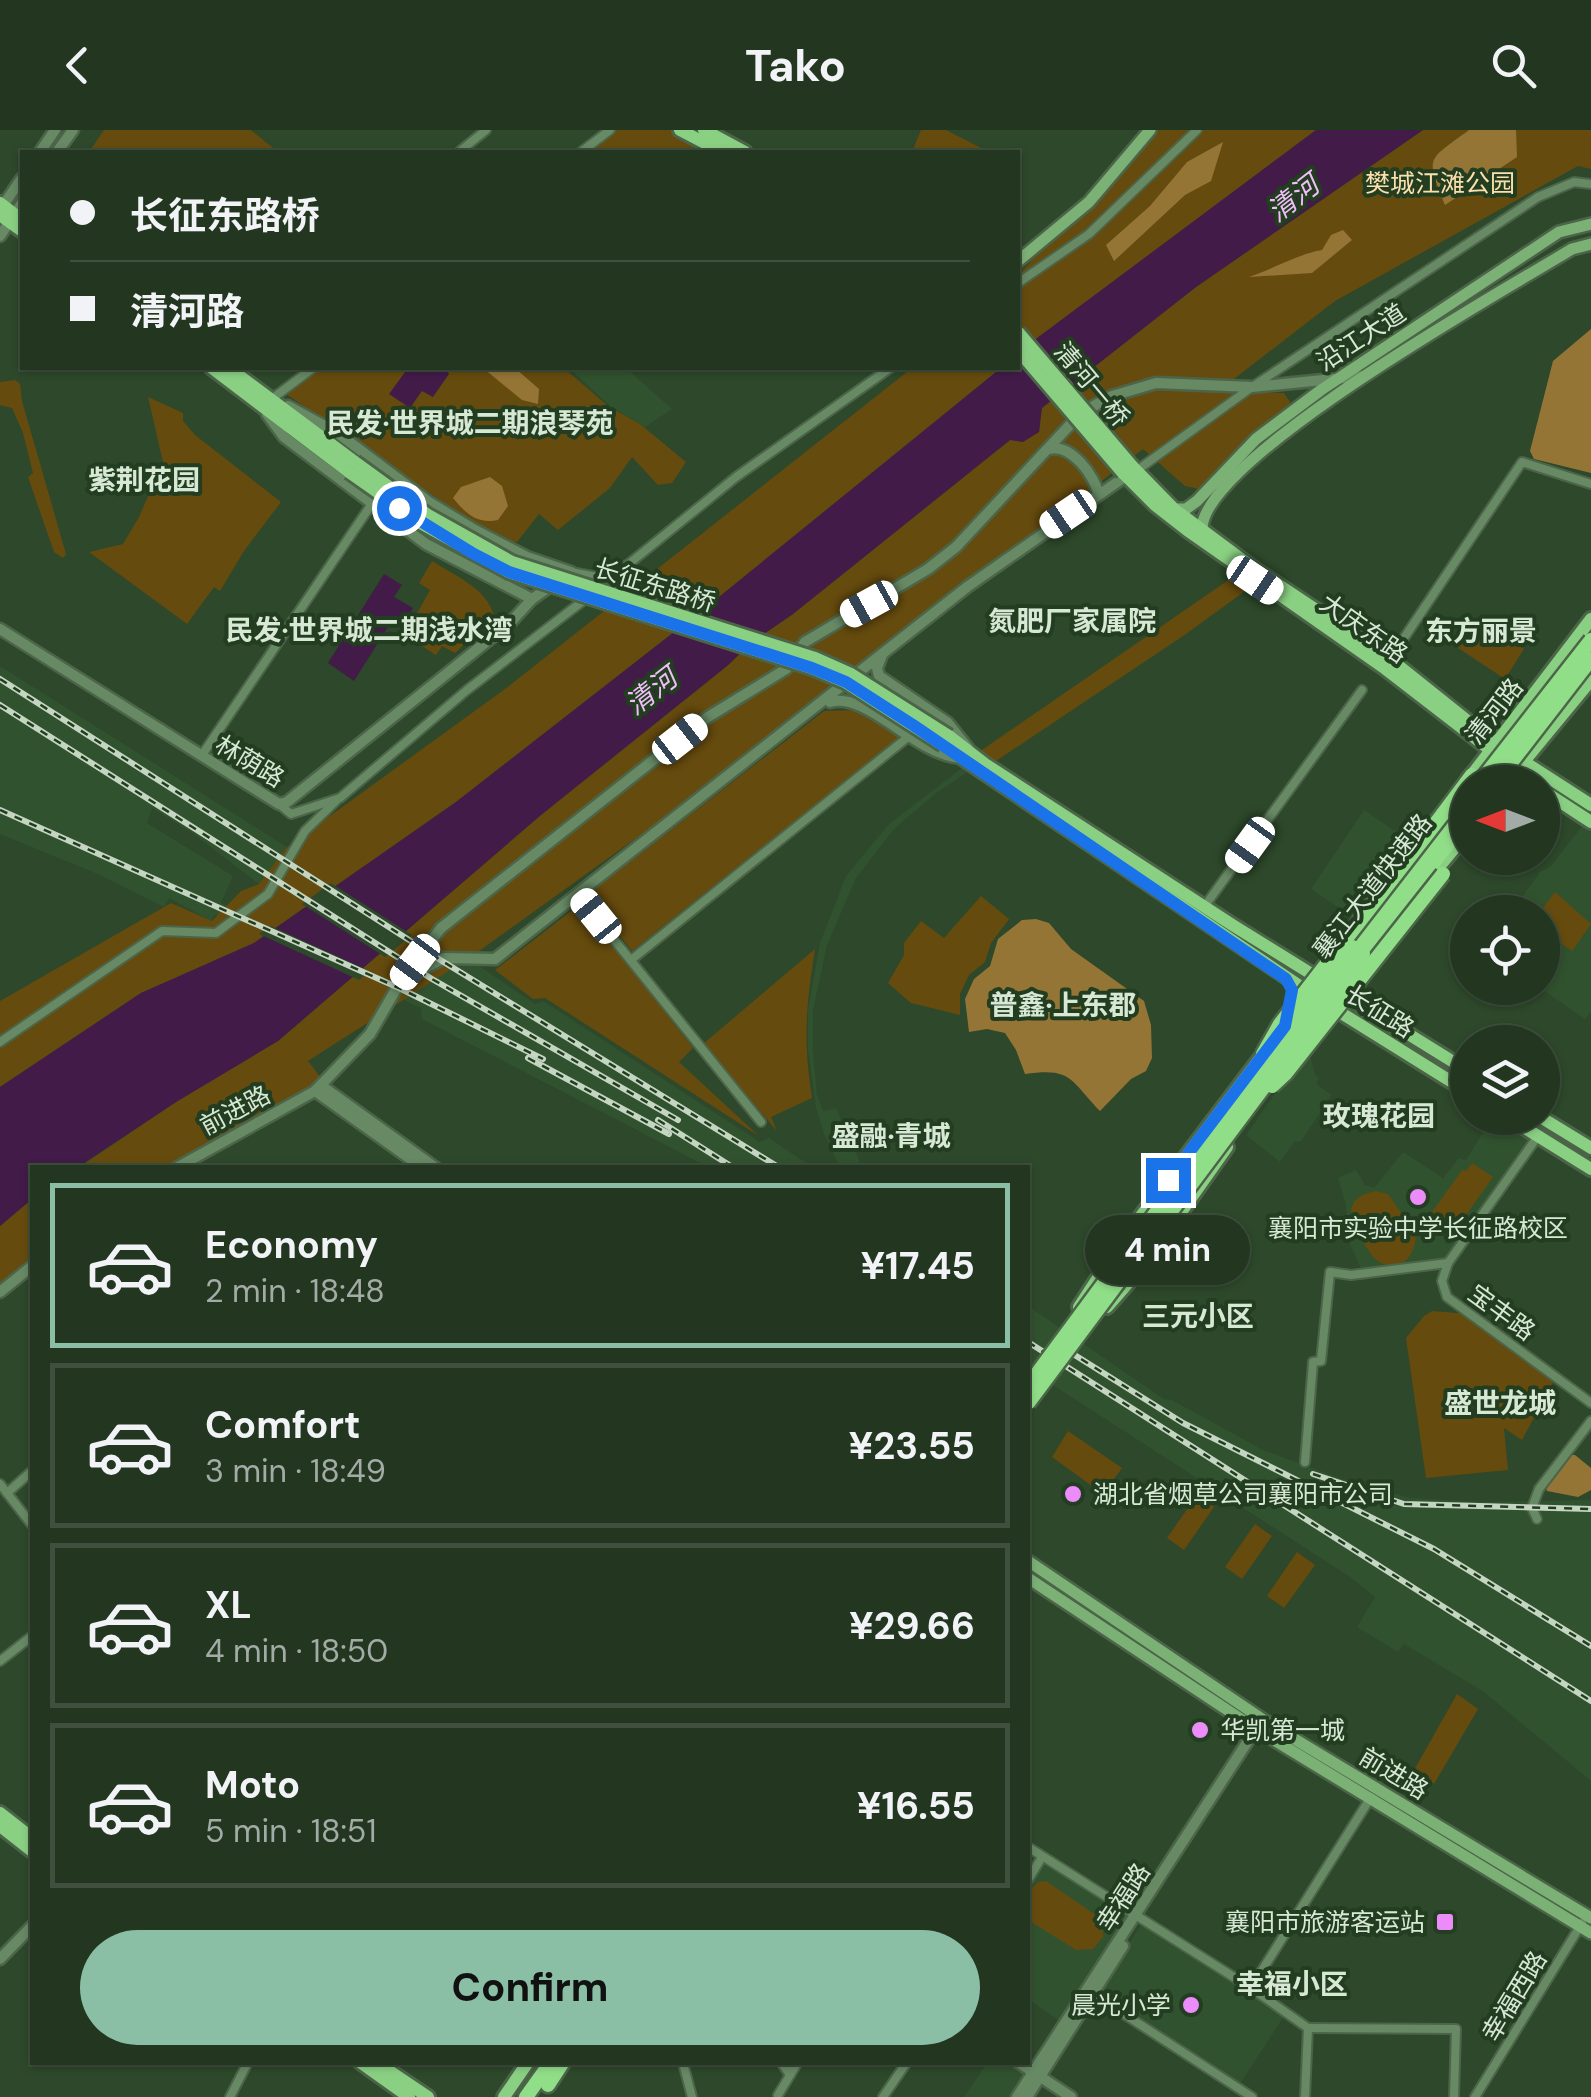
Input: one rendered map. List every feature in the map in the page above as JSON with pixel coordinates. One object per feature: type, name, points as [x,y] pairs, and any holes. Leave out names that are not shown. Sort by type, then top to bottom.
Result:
[{"type":"highway","points":[[1488,765],[1591,640]]},
{"type":"highway","points":[[1509,765],[1591,660]]},
{"type":"highway","points":[[1195,1167],[1204,1136],[1256,1068],[1280,1024],[1450,807]]},
{"type":"highway","name":"襄江大道快速路","points":[[1030,1398],[1195,1167],[1450,823]]},
{"type":"highway","name":"襄江大道快速路","points":[[1195,1167],[1450,841]]},
{"type":"highway","points":[[1195,1167],[1286,1073],[1443,874],[1449,856]]},
{"type":"highway","points":[[515,2097],[538,2065]]},
{"type":"highway","points":[[526,2097],[549,2065]]},
{"type":"highway","points":[[543,2092],[563,2065]]},
{"type":"main road","points":[[680,130],[718,150]]},
{"type":"main road","points":[[704,130],[741,150]]},
{"type":"main road","points":[[1020,252],[1086,196],[1142,130]]},
{"type":"main road","points":[[1020,259],[1089,202],[1150,130]]},
{"type":"main road","name":"沿江大道","points":[[1174,509],[1186,509],[1198,501],[1256,438],[1338,379],[1560,232],[1591,224]]},
{"type":"main road","name":"沿江大道","points":[[1202,530],[1202,518],[1217,496],[1266,448],[1364,376],[1572,248],[1591,244]]},
{"type":"main road","name":"清河一桥","points":[[1020,335],[1129,472]]},
{"type":"main road","name":"清河一桥","points":[[1020,352],[1129,472]]},
{"type":"main road","points":[[215,370],[352,467]]},
{"type":"main road","points":[[232,370],[273,398],[352,467]]},
{"type":"main road","name":"长征东路桥","points":[[352,467],[512,562],[815,658],[851,674],[973,760]]},
{"type":"main road","name":"大庆东路","points":[[1129,472],[1202,530],[1390,660],[1510,765]]},
{"type":"main road","name":"大庆东路","points":[[1129,472],[1155,505],[1186,530],[1493,747]]},
{"type":"main road","name":"清河路","points":[[1483,765],[1591,619]]},
{"type":"main road","points":[[1566,654],[1566,666],[1572,676],[1591,678]]},
{"type":"main road","points":[[1522,765],[1591,678]]},
{"type":"main road","name":"长征路","points":[[973,760],[1450,1060]]},
{"type":"main road","name":"长征路","points":[[973,760],[1286,979],[1450,1081]]},
{"type":"main road","name":"大庆东路","points":[[1560,791],[1591,805]]},
{"type":"main road","points":[[1560,802],[1591,822]]},
{"type":"main road","name":"清河路","points":[[1076,1313],[1122,1241],[1285,1026],[1424,833],[1450,806]]},
{"type":"main road","points":[[1092,1323],[1143,1266],[1356,966],[1449,856]]},
{"type":"main road","points":[[1302,968],[1335,958]]},
{"type":"main road","points":[[1356,966],[1352,990],[1356,1002]]},
{"type":"main road","points":[[1285,1026],[1292,990],[1286,979]]},
{"type":"main road","points":[[1302,1043],[1322,1027],[1360,1025]]},
{"type":"main road","points":[[1560,1129],[1591,1148]]},
{"type":"main road","points":[[1538,1136],[1591,1169]]},
{"type":"main road","name":"前进路","points":[[1030,1562],[1371,1798],[1587,1923]]},
{"type":"main road","name":"前进路","points":[[1030,1579],[1262,1726],[1587,1923]]},
{"type":"main road","points":[[0,1813],[30,1836]]},
{"type":"main road","points":[[0,1826],[30,1848]]},
{"type":"main road","points":[[364,2065],[409,2097]]},
{"type":"main road","points":[[380,2065],[428,2097]]},
{"type":"main road","points":[[504,2097],[526,2065]]},
{"type":"street","points":[[461,150],[486,130]]},
{"type":"street","points":[[584,150],[610,130]]},
{"type":"street","points":[[1020,281],[1089,234],[1197,130]]},
{"type":"street","points":[[0,237],[20,181]]},
{"type":"street","points":[[402,980],[444,958],[495,960],[967,586],[1097,488],[1110,486],[1538,197],[1574,182],[1591,184]]},
{"type":"street","points":[[311,370],[273,398],[339,434],[429,502],[527,557],[571,572],[597,577],[627,567]]},
{"type":"street","points":[[0,1042],[162,931],[216,933],[268,894],[305,831],[466,690],[627,567],[736,477],[887,370]]},
{"type":"street","name":"前进路","points":[[181,1165],[322,1085],[370,1034],[402,980],[441,928],[708,717],[786,669],[805,642],[928,569],[956,547],[1082,413],[1139,386],[1156,383],[1252,387],[1364,376]]},
{"type":"street","points":[[258,401],[284,436],[371,505],[426,544],[511,594],[511,622]]},
{"type":"street","points":[[1044,451],[1063,447],[1097,488]]},
{"type":"street","points":[[1390,660],[1522,462],[1591,484]]},
{"type":"street","points":[[202,755],[371,505]]},
{"type":"street","name":"林荫路","points":[[0,629],[279,804],[288,802],[511,622],[532,599],[571,572]]},
{"type":"street","points":[[497,584],[532,599]]},
{"type":"street","points":[[879,676],[877,668],[882,654]]},
{"type":"street","points":[[866,668],[948,723],[973,760]]},
{"type":"street","points":[[1204,907],[1362,690]]},
{"type":"street","points":[[839,691],[936,754],[973,760]]},
{"type":"street","points":[[820,705],[841,699],[857,703]]},
{"type":"street","points":[[631,960],[908,736]]},
{"type":"street","points":[[279,804],[292,814],[340,798]]},
{"type":"street","points":[[578,895],[761,1122]]},
{"type":"street","points":[[322,1085],[333,1101],[418,1165]]},
{"type":"street","points":[[322,1085],[333,1101],[431,1165]]},
{"type":"street","points":[[298,1101],[333,1101]]},
{"type":"street","name":"宝丰路","points":[[1538,1136],[1448,1263],[1442,1280],[1447,1297],[1591,1402]]},
{"type":"street","points":[[1305,1462],[1313,1362],[1321,1361],[1330,1272],[1351,1275],[1448,1263]]},
{"type":"street","points":[[0,1292],[30,1268]]},
{"type":"street","points":[[1537,1519],[1532,1508],[1539,1490],[1591,1421]]},
{"type":"street","points":[[7,1493],[30,1473]]},
{"type":"street","points":[[0,1484],[30,1522]]},
{"type":"street","points":[[0,1661],[30,1638]]},
{"type":"street","name":"幸福路","points":[[1027,2097],[1037,2074],[1262,1726]]},
{"type":"street","points":[[1251,1988],[1371,1798]]},
{"type":"street","points":[[1030,1849],[1308,2028],[1456,2029],[1454,2097]]},
{"type":"street","points":[[1030,1877],[1042,1858]]},
{"type":"street","name":"幸福路","points":[[1017,2097],[1093,1994],[1137,1917]]},
{"type":"street","name":"幸福西路","points":[[1475,2097],[1587,1923]]},
{"type":"street","points":[[0,1951],[30,1925]]},
{"type":"street","points":[[0,1959],[30,1925]]},
{"type":"street","points":[[1093,1994],[1252,2097]]},
{"type":"street","points":[[1305,2097],[1308,2028]]},
{"type":"street","points":[[230,2097],[246,2065]]},
{"type":"street","points":[[684,2065],[692,2097]]},
{"type":"street","points":[[783,2065],[790,2076]]},
{"type":"street","points":[[778,2096],[796,2065]]},
{"type":"street","points":[[883,2097],[905,2065]]},
{"type":"street","points":[[1023,2065],[1071,2097]]},
{"type":"shaded area","points":[[571,370],[628,370],[672,409],[645,427],[610,406]]},
{"type":"shaded area","points":[[0,666],[287,847],[288,855],[451,960],[475,963],[535,1004],[543,1001],[760,1142],[769,1138],[809,1165],[704,1165],[422,1019],[421,1008],[215,914],[211,921],[169,898],[164,907],[100,875],[0,834]],"holes":[[[152,808],[191,832],[259,884],[269,883],[418,978],[410,990],[221,903],[233,876],[147,823]]]},
{"type":"shaded area","points":[[971,761],[972,769],[894,829],[856,878],[827,945],[813,1010],[817,1095],[823,1111],[836,1108],[861,1165],[839,1165],[816,1107],[808,1050],[808,1009],[820,943],[846,876],[889,824]]},
{"type":"shaded area","points":[[1364,810],[1410,841],[1354,918],[1311,889]]},
{"type":"shaded area","points":[[1587,820],[1591,822],[1591,1012],[1585,1019],[1560,1002],[1560,895],[1524,895],[1538,875],[1560,875],[1560,854]]},
{"type":"shaded area","points":[[1305,1051],[1310,1054],[1319,1078],[1316,1084],[1332,1095],[1301,1141],[1294,1142],[1280,1162],[1246,1135]]},
{"type":"shaded area","name":"襄阳市实验中学长征路校区","points":[[1481,1135],[1535,1137],[1448,1260],[1363,1273],[1350,1244],[1338,1178],[1356,1170],[1365,1185],[1374,1188],[1403,1152],[1443,1178],[1459,1158],[1466,1160]]},
{"type":"shaded area","points":[[1030,1307],[1164,1399],[1263,1450],[1348,1481],[1410,1498],[1484,1502],[1591,1500],[1591,1781],[1484,1692],[1404,1644],[1398,1652],[1357,1627],[1375,1597],[1030,1370]]},
{"type":"shaded area","points":[[1044,1861],[1130,1915],[1061,2022],[1030,2000],[1030,1883]]},
{"type":"shaded area","name":"晨光小学","points":[[1142,1923],[1284,2016],[1240,2084],[1097,1994]]},
{"type":"shaded area","points":[[986,2065],[1015,2065],[1029,2073],[1014,2097],[964,2097]]},
{"type":"green space","points":[[104,130],[251,130],[276,150],[90,150]]},
{"type":"green space","points":[[610,130],[680,130],[718,150],[584,150]]},
{"type":"green space","points":[[921,130],[946,130],[985,150],[913,150]]},
{"type":"green space","name":"樊城江滩公园","points":[[1150,130],[1316,130],[1020,352],[1020,273]]},
{"type":"green space","name":"樊城江滩公园","points":[[1423,130],[1591,130],[1591,169],[1578,166],[1335,301],[1217,392],[1284,393],[1290,402],[1285,415],[1211,482],[1199,489],[1185,486],[1143,449],[721,777],[475,954],[308,1061],[325,1083],[180,1165],[82,1165],[176,1102],[278,1041],[541,815],[752,642],[793,614],[1010,440],[1039,432],[1041,408],[1196,287]]},
{"type":"green space","points":[[1469,130],[1516,130],[1517,157],[1445,205],[1434,161],[1444,148]]},
{"type":"green space","points":[[1223,142],[1211,181],[1185,195],[1114,261],[1106,245],[1150,206],[1187,162]]},
{"type":"green space","points":[[1343,230],[1352,240],[1312,273],[1249,277],[1322,250],[1331,235]]},
{"type":"green space","points":[[1591,329],[1591,473],[1534,459],[1530,451],[1553,361]]},
{"type":"green space","points":[[310,370],[566,370],[608,406],[640,424],[686,462],[672,483],[658,485],[632,457],[610,488],[558,530],[539,514],[517,542],[508,543],[283,392]]},
{"type":"green space","points":[[485,370],[517,370],[539,389],[538,404],[522,400]]},
{"type":"green space","points":[[909,370],[999,370],[719,597],[456,802],[254,943],[141,993],[0,1087],[0,1001],[171,903],[212,921],[241,891],[259,884],[287,847],[505,689]]},
{"type":"green space","points":[[15,380],[20,384],[66,554],[63,558],[54,552],[28,477],[33,473],[23,433],[12,408],[0,405],[0,382]]},
{"type":"green space","points":[[148,397],[183,413],[183,421],[195,435],[281,502],[220,591],[214,587],[187,624],[89,552],[123,544],[163,462]]},
{"type":"green space","points":[[490,477],[502,486],[508,506],[498,520],[484,521],[467,513],[453,498],[461,487]]},
{"type":"green space","points":[[432,561],[477,590],[494,616],[455,653],[442,646],[436,655],[405,635],[430,590],[419,583]]},
{"type":"green space","points":[[1240,572],[1256,583],[1186,634],[993,763],[979,752]]},
{"type":"green space","points":[[1477,619],[1524,649],[1505,679],[1458,648]]},
{"type":"green space","points":[[856,710],[900,737],[632,951],[587,895],[824,711]]},
{"type":"green space","points":[[981,896],[1009,919],[991,943],[985,962],[969,975],[960,994],[960,1015],[911,1003],[888,983],[904,955],[904,943],[921,921],[944,938]]},
{"type":"green space","points":[[1560,896],[1591,924],[1572,951],[1560,943]]},
{"type":"green space","points":[[580,904],[693,1048],[679,1062],[759,1136],[545,998],[533,999],[495,970]]},
{"type":"green space","points":[[1022,920],[1049,923],[1071,949],[1144,1001],[1151,1025],[1152,1058],[1146,1071],[1131,1079],[1100,1111],[1061,1074],[1025,1074],[1005,1033],[987,1029],[969,1032],[965,999],[974,979],[990,966],[998,939]]},
{"type":"green space","points":[[815,949],[807,1023],[812,1098],[771,1117],[777,1131],[703,1044]]},
{"type":"green space","points":[[1472,1163],[1493,1177],[1456,1229],[1432,1212],[1463,1169],[1466,1171]]},
{"type":"green space","points":[[1376,1191],[1388,1194],[1416,1234],[1410,1255],[1395,1266],[1374,1257],[1353,1220],[1351,1212],[1357,1199]]},
{"type":"green space","points":[[30,1201],[30,1268],[0,1292],[0,1226]]},
{"type":"green space","points":[[1432,1311],[1470,1314],[1556,1377],[1522,1440],[1504,1428],[1508,1470],[1426,1478],[1406,1338]]},
{"type":"green space","points":[[1068,1431],[1122,1468],[1103,1494],[1052,1457]]},
{"type":"green space","points":[[1569,1455],[1575,1455],[1591,1468],[1591,1490],[1578,1497],[1547,1491],[1546,1486]]},
{"type":"green space","points":[[1197,1495],[1214,1507],[1184,1550],[1167,1538]]},
{"type":"green space","points":[[1255,1524],[1272,1536],[1242,1579],[1225,1567]]},
{"type":"green space","points":[[1297,1552],[1315,1565],[1284,1608],[1267,1596]]},
{"type":"green space","points":[[1457,1694],[1478,1709],[1434,1784],[1413,1772]]},
{"type":"green space","points":[[1046,1881],[1103,1920],[1103,1937],[1093,1949],[1076,1950],[1030,1921],[1030,1890],[1038,1882]]},
{"type":"water","name":"清河","points":[[1316,130],[1423,130],[1196,287],[1042,408],[1039,432],[1023,442],[1010,440],[793,614],[752,642],[541,815],[278,1041],[81,1165],[30,1165],[30,1201],[0,1226],[0,1087],[141,993],[254,943],[456,802],[719,597],[999,370],[1020,370],[1037,338]]},
{"type":"water","points":[[407,370],[447,370],[449,374],[433,397],[422,391],[410,408],[389,394]]},
{"type":"water","points":[[384,574],[402,585],[394,597],[413,608],[403,624],[393,619],[354,681],[328,663]]},
{"type":"pier","points":[[331,883],[412,935],[385,957],[302,904]]},
{"type":"pier","points":[[271,926],[369,971],[359,980],[259,934]]},
{"type":"railway","points":[[0,679],[442,961],[775,1165]]},
{"type":"railway","points":[[0,705],[432,979],[678,1120]]},
{"type":"railway","points":[[0,810],[399,988],[543,1059]]},
{"type":"railway","points":[[528,1058],[669,1134]]},
{"type":"railway","points":[[658,1120],[729,1165]]},
{"type":"railway","points":[[1054,1342],[1183,1423],[1434,1549],[1591,1646]]},
{"type":"railway","points":[[1030,1343],[1591,1701]]},
{"type":"railway","points":[[1313,1474],[1404,1504],[1591,1509]]},
{"type":"place","name":"襄阳市实验中学长征路校区","points":[[1418,1197]]},
{"type":"place","name":"湖北省烟草公司襄阳市公司","points":[[1073,1494]]},
{"type":"place","name":"华凯第一城","points":[[1200,1730]]},
{"type":"place","name":"襄阳市旅游客运站","points":[[1445,1922]]},
{"type":"place","name":"晨光小学","points":[[1191,2005]]},
{"type":"district","name":"民发·世界城二期浪琴苑","points":[[470,423]]},
{"type":"district","name":"紫荆花园","points":[[144,480]]},
{"type":"district","name":"氮肥厂家属院","points":[[1072,621]]},
{"type":"district","name":"民发·世界城二期浅水湾","points":[[369,630]]},
{"type":"district","name":"东方丽景","points":[[1481,631]]},
{"type":"district","name":"普鑫·上东郡","points":[[1063,1005]]},
{"type":"district","name":"玫瑰花园","points":[[1379,1116]]},
{"type":"district","name":"盛融·青城","points":[[891,1136]]},
{"type":"district","name":"三元小区","points":[[1198,1316]]},
{"type":"district","name":"盛世龙城","points":[[1500,1403]]},
{"type":"district","name":"幸福小区","points":[[1292,1984]]},
{"type":"route","points":[[399,508],[509,572],[846,682],[1286,979],[1292,990],[1292,1002],[1285,1026],[1168,1180]]}]
